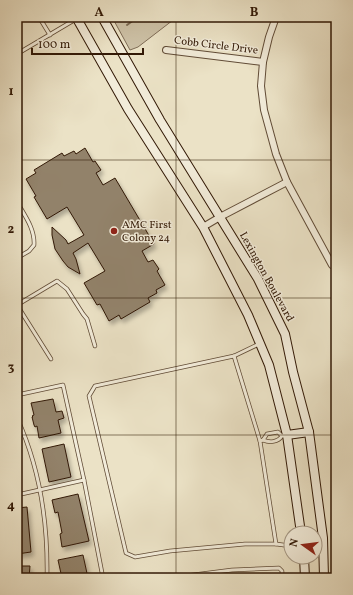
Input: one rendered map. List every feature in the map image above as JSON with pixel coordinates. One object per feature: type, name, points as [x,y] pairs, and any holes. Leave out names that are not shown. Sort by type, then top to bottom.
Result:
[{"type":"main road","name":"Lexington Boulevard","points":[[102,17],[160,120],[258,279],[285,334],[293,372],[309,432],[323,538],[324,578]]},
{"type":"main road","points":[[78,18],[128,109],[203,227],[248,315],[268,365],[285,435],[300,525]]},
{"type":"main road","points":[[285,435],[309,432]]},
{"type":"main road","points":[[304,565],[305,578]]},
{"type":"street","points":[[276,17],[269,37],[264,62],[261,86],[264,110],[276,154],[287,182],[334,264]]},
{"type":"street","name":"Cobb Circle Drive","points":[[166,50],[264,62]]},
{"type":"street","points":[[203,227],[287,182]]},
{"type":"lane","points":[[39,17],[50,35]]},
{"type":"lane","points":[[17,54],[78,18]]},
{"type":"lane","points":[[17,202],[30,223],[35,237],[34,245],[29,251],[17,258]]},
{"type":"lane","points":[[51,359],[17,305],[57,281],[67,289],[86,319],[95,346]]},
{"type":"lane","points":[[260,344],[234,356],[95,386],[89,396],[126,553],[135,557],[170,551],[245,544],[283,545]]},
{"type":"lane","points":[[234,356],[262,440],[276,544]]},
{"type":"lane","points":[[17,396],[63,385],[84,480],[103,578]]},
{"type":"lane","points":[[17,418],[28,446],[40,490],[45,525],[47,578]]},
{"type":"lane","points":[[278,432],[285,435],[280,440],[268,442],[262,440],[266,434],[278,432]]},
{"type":"lane","points":[[17,495],[84,480]]},
{"type":"lane","points":[[173,578],[232,570],[279,568],[282,571],[282,578]]},
{"type":"shaded area","points":[[112,17],[177,17],[138,47],[130,50]]},
{"type":"building","name":"AMC First Colony 24","points":[[85,148],[93,162],[95,161],[101,170],[96,173],[103,185],[115,178],[154,244],[142,251],[148,262],[153,260],[159,269],[157,271],[165,285],[156,290],[157,293],[148,298],[150,302],[121,319],[119,315],[109,321],[100,304],[97,305],[84,283],[105,271],[88,243],[73,253],[80,274],[68,267],[55,249],[52,227],[66,240],[68,244],[84,235],[67,207],[47,219],[34,197],[36,196],[26,179],[36,173],[34,170],[62,153],[64,156],[74,151],[76,154]]},
{"type":"building","points":[[53,399],[56,412],[62,411],[64,418],[58,420],[61,433],[39,438],[37,426],[35,427],[32,417],[34,415],[31,403]]},
{"type":"building","points":[[64,444],[71,477],[49,482],[42,449]]},
{"type":"building","points":[[78,494],[89,541],[62,547],[60,534],[62,533],[58,512],[55,513],[52,500]]},
{"type":"building","points":[[27,507],[31,552],[17,554],[17,508]]},
{"type":"building","points":[[83,555],[88,578],[62,578],[58,560]]},
{"type":"building","points":[[17,566],[30,566],[29,578],[17,578]]},
{"type":"waterway","points":[[127,25],[138,17]]},
{"type":"place","name":"AMC First Colony 24","points":[[114,231]]}]
